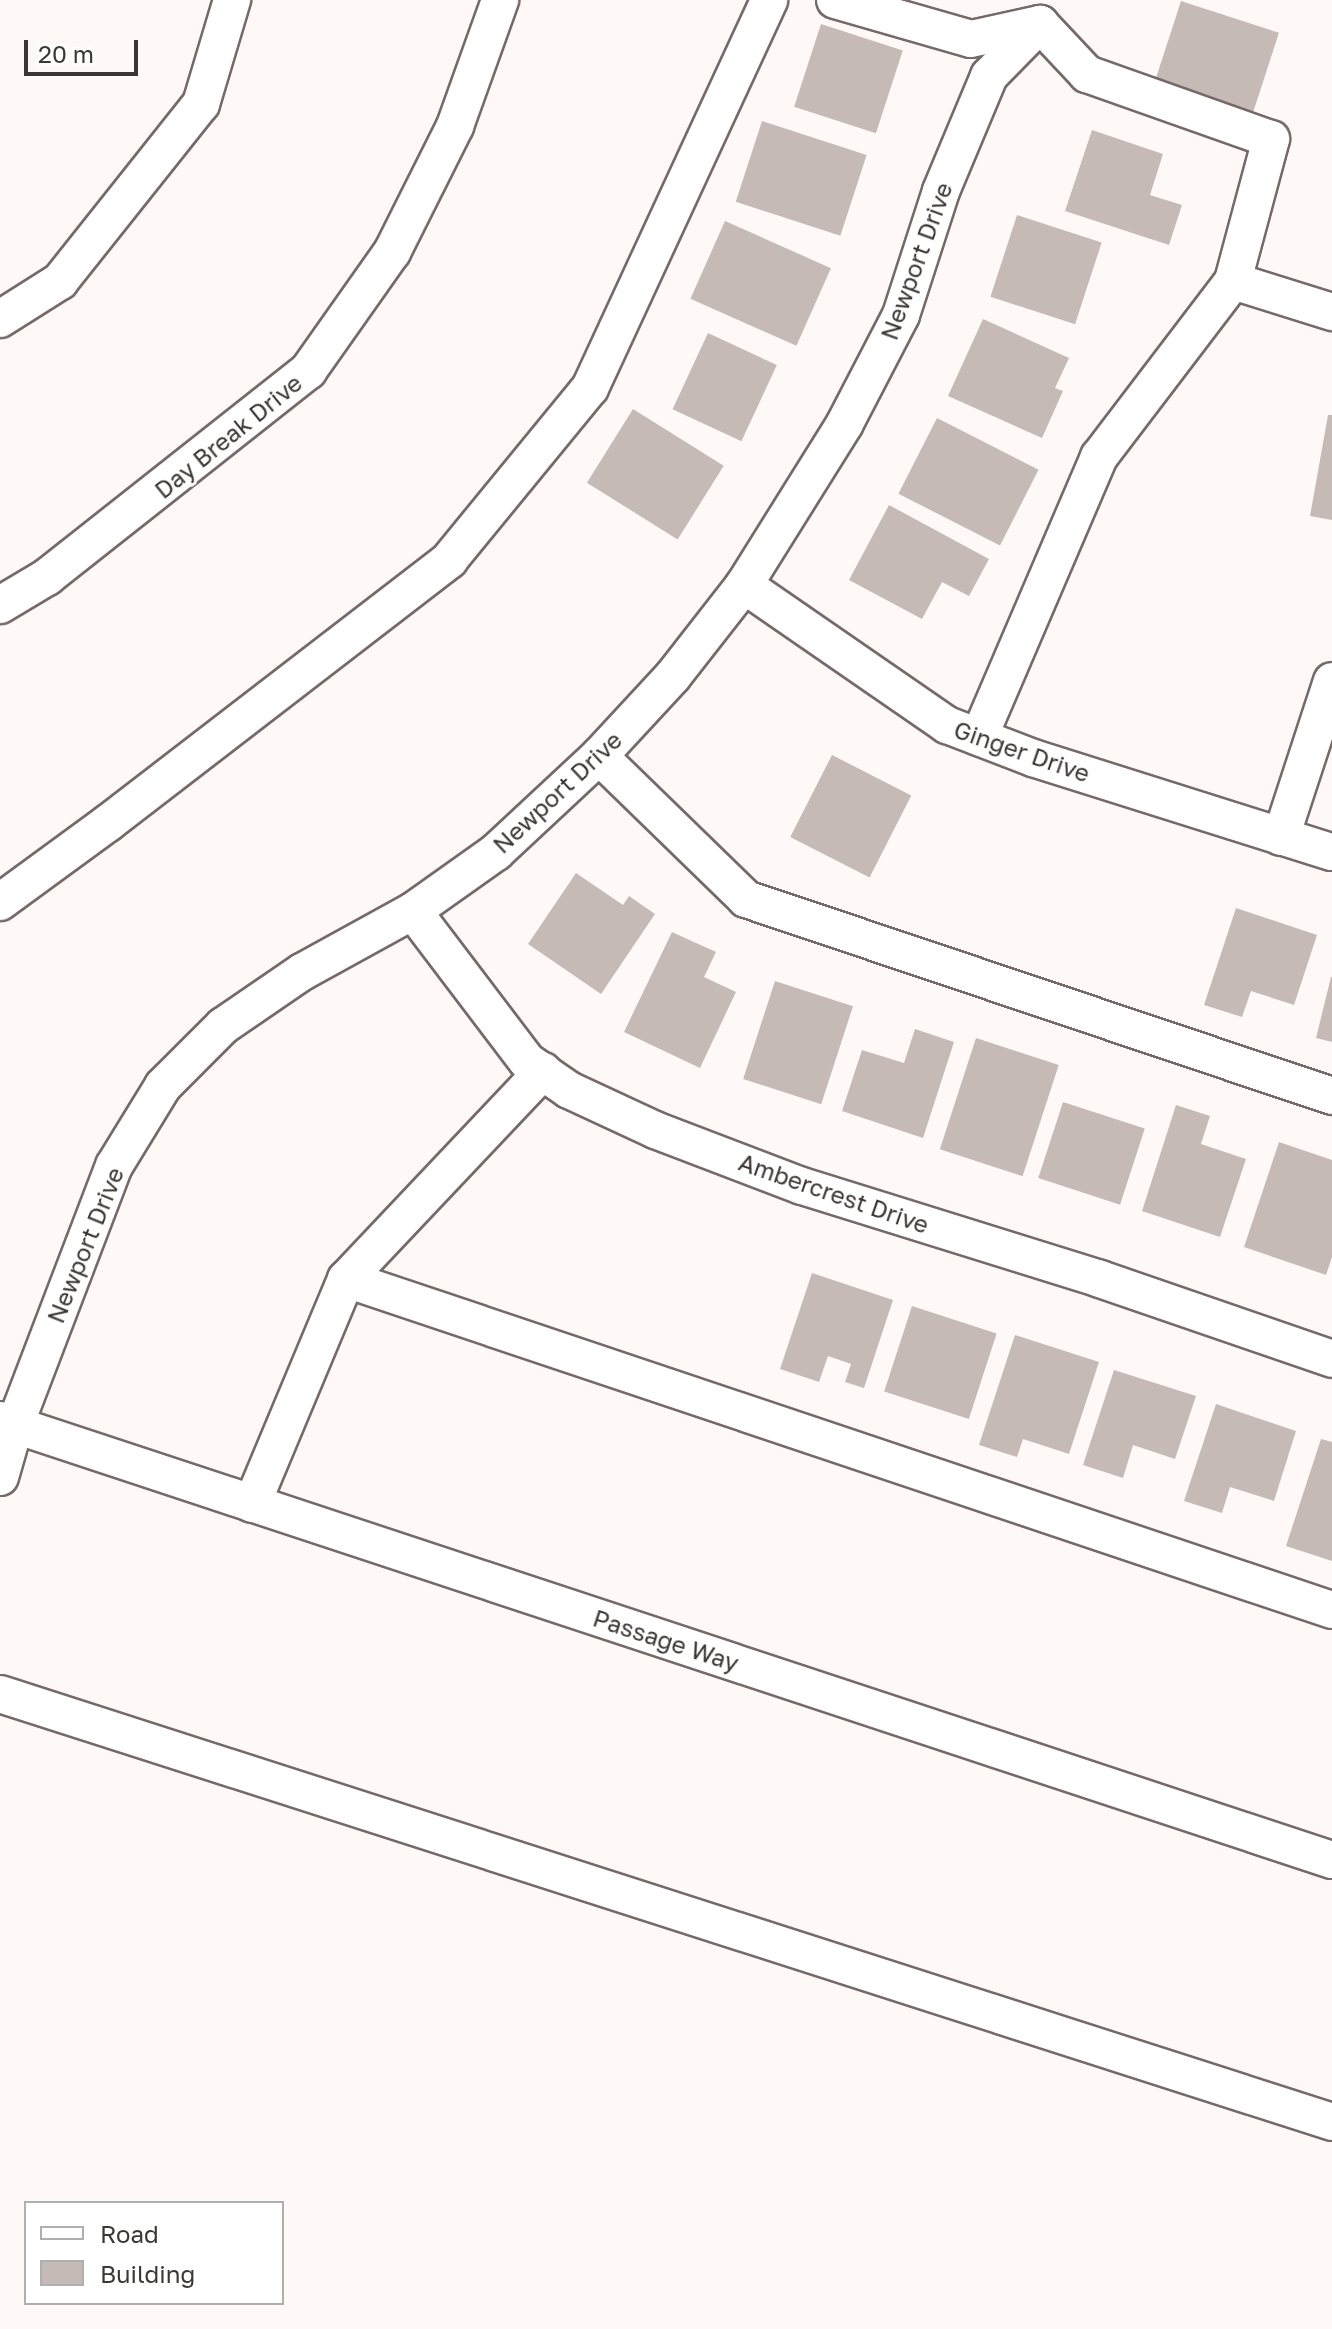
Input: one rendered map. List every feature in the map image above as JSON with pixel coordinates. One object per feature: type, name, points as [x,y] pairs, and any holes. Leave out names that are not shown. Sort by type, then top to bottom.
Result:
[{"type":"street","points":[[0,319],[60,281],[201,104],[232,0]]},
{"type":"street","name":"Day Break Drive","points":[[0,605],[47,577],[308,371],[392,252],[455,126],[500,0]]},
{"type":"street","points":[[0,902],[108,823],[449,560],[590,388],[769,0]]},
{"type":"street","points":[[835,0],[971,39],[1040,24],[1087,74],[1271,139],[1233,281],[1099,457],[979,737]]},
{"type":"street","name":"Newport Drive","points":[[0,1477],[8,1423],[114,1166],[163,1086],[223,1026],[302,972],[413,911],[496,852],[599,756],[673,676],[744,585],[844,425],[901,315],[941,191],[989,76],[1040,24]]},
{"type":"street","points":[[1233,281],[1332,312]]},
{"type":"street","name":"Ginger Drive","points":[[744,585],[947,725],[1033,758],[1332,852]]},
{"type":"street","points":[[1281,837],[1332,681]]},
{"type":"street","points":[[599,756],[746,899],[1332,1096]]},
{"type":"street","name":"Ambercrest Drive","points":[[413,911],[527,1061],[569,1090],[655,1130],[802,1186],[1100,1279],[1332,1359]]},
{"type":"street","points":[[252,1504],[346,1279],[543,1071]]},
{"type":"street","points":[[346,1279],[1332,1610]]},
{"type":"street","name":"Passage Way","points":[[8,1423],[1332,1860]]},
{"type":"street","points":[[0,1694],[1332,2122]]},
{"type":"building","points":[[1181,1],[1279,33],[1253,112],[1155,80]]},
{"type":"building","points":[[821,24],[903,51],[876,133],[794,107]]},
{"type":"building","points":[[762,121],[867,155],[840,236],[736,202]]},
{"type":"building","points":[[1092,130],[1163,154],[1150,195],[1182,205],[1169,245],[1065,211]]},
{"type":"building","points":[[1017,215],[1102,243],[1075,324],[990,297]]},
{"type":"building","points":[[725,221],[831,268],[796,346],[690,299]]},
{"type":"building","points":[[983,319],[1069,358],[1055,388],[1063,391],[1042,438],[948,396]]},
{"type":"building","points":[[708,333],[777,365],[741,441],[673,409]]},
{"type":"building","points":[[633,409],[724,466],[678,539],[587,483]]},
{"type":"building","points":[[1328,415],[1332,415],[1332,520],[1310,516]]},
{"type":"building","points":[[937,418],[1039,470],[1000,545],[898,494]]},
{"type":"building","points":[[889,505],[989,559],[969,596],[942,582],[922,619],[849,580]]},
{"type":"building","points":[[832,755],[911,795],[870,877],[790,837]]},
{"type":"building","points":[[576,873],[623,905],[629,896],[655,914],[601,994],[528,944]]},
{"type":"building","points":[[1236,908],[1317,935],[1294,1005],[1251,991],[1242,1017],[1204,1005]]},
{"type":"building","points":[[672,932],[716,952],[704,977],[736,992],[700,1068],[624,1032]]},
{"type":"building","points":[[1332,977],[1332,1042],[1316,1038]]},
{"type":"building","points":[[775,981],[853,1006],[821,1104],[743,1079]]},
{"type":"building","points":[[915,1029],[954,1042],[923,1138],[842,1111],[862,1050],[904,1063]]},
{"type":"building","points":[[976,1038],[1059,1065],[1023,1176],[940,1149]]},
{"type":"building","points":[[1063,1102],[1145,1129],[1120,1205],[1038,1178]]},
{"type":"building","points":[[1176,1105],[1210,1116],[1201,1144],[1246,1159],[1220,1237],[1142,1211]]},
{"type":"building","points":[[1279,1142],[1332,1160],[1332,1257],[1326,1275],[1244,1247]]},
{"type":"building","points":[[812,1273],[893,1300],[864,1388],[845,1382],[851,1364],[828,1356],[819,1382],[780,1369]]},
{"type":"building","points":[[912,1306],[997,1334],[969,1419],[884,1392]]},
{"type":"building","points":[[1015,1335],[1099,1362],[1069,1454],[1023,1439],[1017,1457],[979,1445]]},
{"type":"building","points":[[1114,1370],[1196,1396],[1175,1459],[1133,1445],[1123,1478],[1083,1465]]},
{"type":"building","points":[[1216,1404],[1296,1431],[1274,1501],[1230,1487],[1222,1513],[1184,1501]]},
{"type":"building","points":[[1321,1439],[1332,1442],[1332,1561],[1286,1546]]}]
